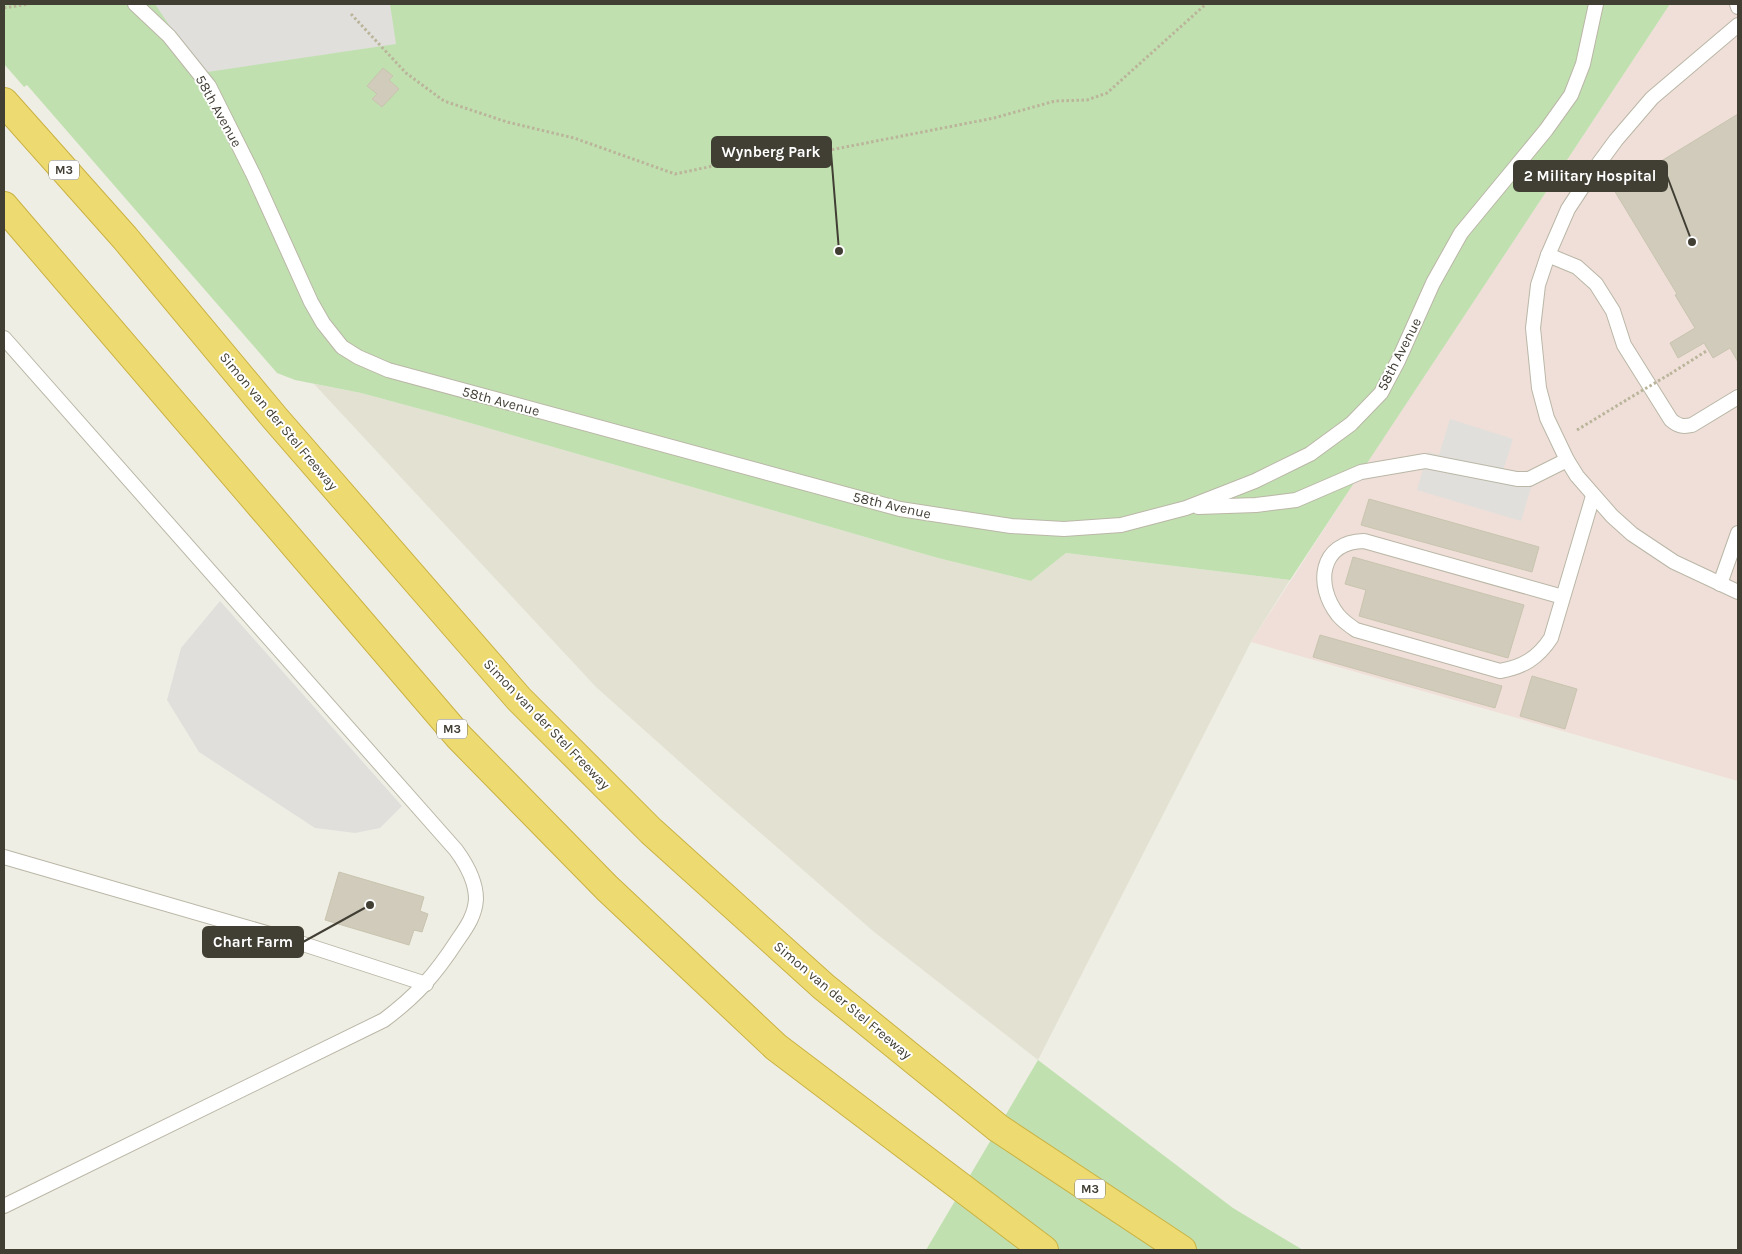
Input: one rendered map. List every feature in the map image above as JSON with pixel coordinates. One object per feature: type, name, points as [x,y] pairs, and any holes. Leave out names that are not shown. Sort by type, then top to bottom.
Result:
[{"type":"highway","name":"Simon van der Stel Freeway","points":[[4,102],[125,238],[274,417],[519,699],[651,831],[824,987],[998,1128],[1182,1250]]},
{"type":"highway","name":"M3","points":[[4,206],[459,738],[607,888],[776,1047],[1044,1250]]},
{"type":"lane","name":"58th Avenue","points":[[135,4],[169,36],[208,86],[246,161],[311,302],[323,323],[342,347],[358,357],[388,370],[900,509],[1012,526],[1064,530],[1121,525],[1186,508],[1255,481],[1310,454],[1351,424],[1381,393],[1398,361],[1433,283],[1461,233],[1546,130],[1571,95],[1583,64],[1596,4]]},
{"type":"lane","points":[[1738,25],[1652,98],[1616,140],[1568,210],[1548,255],[1538,285],[1534,328],[1539,388],[1547,418],[1567,460],[1592,496],[1632,534],[1674,562],[1738,592]]},
{"type":"lane","points":[[1548,255],[1577,268],[1596,284],[1613,311],[1624,345],[1640,373],[1671,420],[1677,425],[1692,425],[1738,397]]},
{"type":"lane","points":[[4,338],[465,861],[475,886],[476,899],[472,918],[445,960],[426,984],[384,1020],[4,1206]]},
{"type":"lane","points":[[1186,508],[1256,505],[1296,500],[1361,472],[1405,463],[1426,461],[1517,479],[1529,479],[1567,460]]},
{"type":"lane","points":[[1563,597],[1364,540],[1345,544],[1337,548],[1330,555],[1324,568],[1324,583],[1332,607],[1339,616],[1356,630],[1500,671],[1513,669],[1526,664],[1545,648],[1551,638],[1563,597],[1592,496]]},
{"type":"lane","points":[[1720,584],[1738,533]]},
{"type":"lane","points":[[4,857],[276,936],[426,984]]},
{"type":"path","points":[[4,8],[29,4]]},
{"type":"path","points":[[351,14],[406,73],[444,101],[507,122],[574,138],[675,174],[727,163],[751,155],[820,152],[994,118],[1055,101],[1087,100],[1107,93],[1206,4]]},
{"type":"path","points":[[1577,430],[1708,350]]},
{"type":"shaded area","points":[[155,4],[390,4],[396,44],[201,73]]},
{"type":"shaded area","points":[[1670,4],[1738,4],[1738,781],[1251,642]]},
{"type":"shaded area","points":[[314,384],[361,393],[446,416],[938,558],[1031,581],[1066,553],[1290,580],[1251,642],[1038,1060],[873,931],[596,687]]},
{"type":"shaded area","points":[[1450,419],[1513,439],[1502,474],[1532,484],[1521,521],[1417,490],[1428,452],[1439,455]]},
{"type":"shaded area","points":[[220,601],[402,806],[380,828],[355,833],[315,828],[199,752],[167,700],[181,648]]},
{"type":"green space","points":[[4,4],[1670,4],[1290,580],[1066,553],[1031,581],[938,558],[446,416],[361,393],[295,380],[277,373],[27,85],[24,87],[4,64]]},
{"type":"green space","points":[[1038,1060],[1233,1208],[1303,1250],[926,1250]]},
{"type":"building","points":[[383,68],[393,76],[389,80],[399,89],[382,107],[372,99],[377,94],[367,86]]},
{"type":"building","points":[[1738,114],[1738,362],[1730,348],[1713,358],[1704,343],[1678,358],[1670,343],[1695,328],[1675,295],[1677,294],[1614,190]]},
{"type":"building","points":[[1369,499],[1539,547],[1532,572],[1361,525]]},
{"type":"building","points":[[1353,557],[1524,605],[1508,658],[1359,616],[1366,590],[1345,584]]},
{"type":"building","points":[[1320,635],[1502,686],[1495,708],[1313,657]]},
{"type":"building","points":[[1532,676],[1577,689],[1565,729],[1520,716]]},
{"type":"building","points":[[339,872],[424,897],[420,911],[428,914],[422,932],[414,930],[409,945],[325,920]]},
{"type":"place","name":"2 Military Hospital","points":[[1692,242]]},
{"type":"place","name":"Wynberg Park","points":[[839,251]]},
{"type":"place","name":"Chart Farm","points":[[370,905]]}]
